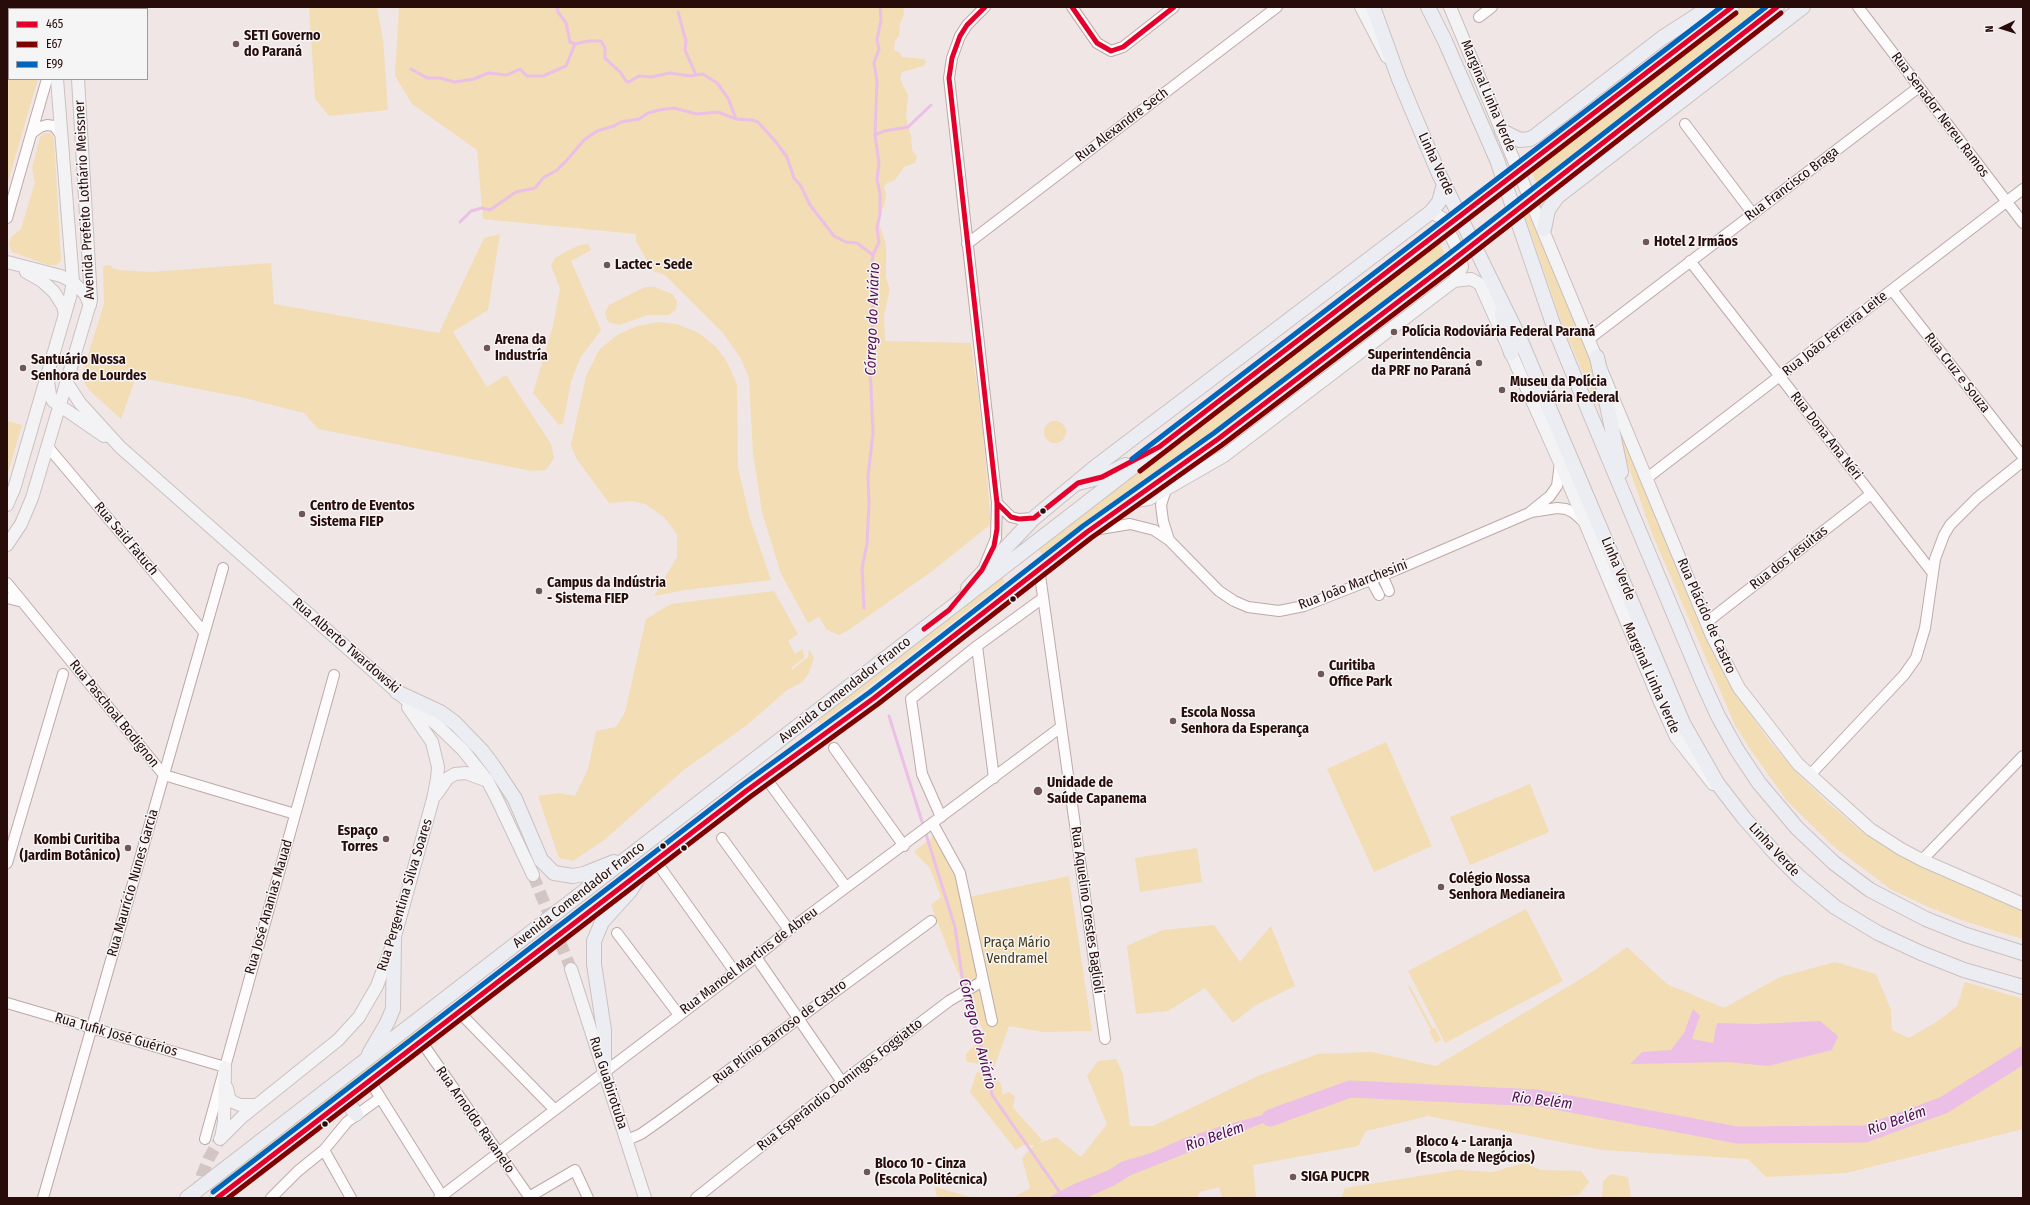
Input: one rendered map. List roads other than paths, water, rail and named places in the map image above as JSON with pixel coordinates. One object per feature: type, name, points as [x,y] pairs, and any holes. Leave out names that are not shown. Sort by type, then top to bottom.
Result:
[{"type":"highway","name":"Linha Verde","points":[[1373,7],[1398,78],[1444,184],[1520,339],[1683,723],[1706,764],[1744,818],[1799,877],[1835,907],[1854,920],[1927,956],[1964,970],[2023,987]]},
{"type":"highway","points":[[1428,7],[1448,47],[1495,156],[1513,203],[1554,327],[1628,505],[1718,716],[1747,767],[1779,808],[1834,863],[1870,890],[1933,922],[1966,935],[2023,953]]},
{"type":"highway","points":[[1502,132],[1520,140],[1535,136],[1662,38],[1710,7]]},
{"type":"highway","name":"Avenida Comendador Franco","points":[[187,1198],[1436,233],[1732,7]]},
{"type":"highway","name":"Avenida Comendador Franco","points":[[217,1198],[655,860],[765,777],[868,703],[1039,568],[1126,502],[1218,438],[1449,263],[1777,7]]},
{"type":"highway","points":[[1544,229],[1548,210],[1557,198],[1803,7]]},
{"type":"highway","points":[[949,610],[982,570],[1034,518],[1118,450],[1176,408],[1431,212],[1439,202],[1444,184]]},
{"type":"highway","points":[[1497,290],[1511,353]]},
{"type":"highway","points":[[1597,357],[1628,505]]},
{"type":"highway","points":[[1078,483],[1102,477],[1159,447]]},
{"type":"highway","points":[[397,692],[440,712],[455,723],[482,751],[514,799],[541,860],[554,873],[573,876],[584,874],[631,855]]},
{"type":"highway","points":[[604,1073],[604,1030],[594,964],[594,941],[602,922],[630,891],[644,869]]},
{"type":"highway","points":[[364,1061],[387,1023],[393,1009],[394,940]]},
{"type":"highway","points":[[345,1099],[356,1114]]},
{"type":"main road","points":[[1361,7],[1398,78]]},
{"type":"main road","name":"Marginal Linha Verde","points":[[1450,7],[1544,229]]},
{"type":"main road","name":"Avenida Prefeito Lothário Meissner","points":[[7,505],[14,489],[65,315],[73,282],[64,185],[57,80]]},
{"type":"main road","name":"Avenida Prefeito Lothário Meissner","points":[[7,545],[16,533],[28,510],[90,305],[91,278],[78,80]]},
{"type":"main road","points":[[64,185],[85,184]]},
{"type":"main road","points":[[1126,502],[1149,499],[1224,456],[1454,280],[1462,267],[1459,252],[1442,218],[1431,212]]},
{"type":"main road","name":"Rua Plácido de Castro","points":[[1544,229],[1707,622],[1722,657],[1740,688],[1786,750],[1810,775],[1870,829],[1901,849],[1922,860],[2023,904]]},
{"type":"main road","points":[[7,263],[61,276],[73,282],[85,294],[90,305]]},
{"type":"main road","points":[[7,263],[35,276],[48,286],[59,298],[65,315]]},
{"type":"main road","name":"Marginal Linha Verde","points":[[1454,280],[1470,279],[1480,284],[1560,463],[1676,737],[1700,769],[1744,818]]},
{"type":"main road","points":[[47,375],[50,395],[60,407]]},
{"type":"main road","name":"Rua Alberto Twardowski","points":[[67,383],[80,403],[120,447],[397,692],[451,737],[467,754],[486,780],[506,815],[533,875]]},
{"type":"main road","name":"Rua Alberto Twardowski","points":[[60,407],[120,447]]},
{"type":"main road","name":"Rua Pergentina Silva Soares","points":[[225,1067],[224,1122],[220,1139],[236,1122],[327,1050],[350,1028],[366,1006],[377,986],[394,940],[433,799],[438,767],[432,742],[427,732],[397,692]]},
{"type":"main road","name":"Rua Pergentina Silva Soares","points":[[433,799],[448,778],[455,774],[466,772],[486,780]]},
{"type":"main road","name":"Rua Guabirotuba","points":[[570,969],[645,1198]]},
{"type":"main road","points":[[225,1067],[228,1092],[233,1102],[240,1105],[257,1105]]},
{"type":"street","points":[[982,570],[996,538],[997,502],[950,90],[950,69],[955,47],[960,36],[967,25],[985,7]]},
{"type":"street","points":[[1072,7],[1097,43],[1111,51],[1123,47],[1174,7]]},
{"type":"street","name":"Rua Alexandre Sech","points":[[967,244],[1277,7]]},
{"type":"street","points":[[1479,17],[1492,7]]},
{"type":"street","name":"Rua Senador Nereu Ramos","points":[[1858,7],[2023,223]]},
{"type":"street","points":[[7,218],[47,80]]},
{"type":"street","name":"Rua Francisco Braga","points":[[1589,339],[1919,87]]},
{"type":"street","points":[[1685,124],[1753,214]]},
{"type":"street","points":[[32,133],[40,127],[47,125],[54,126],[61,134]]},
{"type":"street","name":"Rua João Ferreira Leite","points":[[1647,478],[2023,189]]},
{"type":"street","name":"Rua Dona Ana Néri","points":[[1690,261],[1932,572]]},
{"type":"street","name":"Rua Cruz e Souza","points":[[1892,290],[2023,457]]},
{"type":"street","name":"Rua Said Fatuch","points":[[48,447],[204,632]]},
{"type":"street","points":[[1810,775],[1910,667],[1923,637],[1932,572],[1941,541],[1957,517],[1986,489],[2023,461]]},
{"type":"street","name":"Rua João Marchesini","points":[[1087,532],[1130,524],[1154,530],[1169,540],[1219,591],[1248,607],[1279,611],[1304,606],[1382,576],[1529,512],[1550,496],[1557,486],[1560,463]]},
{"type":"street","name":"Rua João Marchesini","points":[[1169,540],[1163,521],[1161,505],[1164,491],[1174,469]]},
{"type":"street","name":"Rua dos Jesuítas","points":[[1707,622],[1872,494]]},
{"type":"street","points":[[997,502],[1011,517],[1019,519],[1034,518]]},
{"type":"street","name":"Rua João Marchesini","points":[[1529,512],[1557,508],[1566,509],[1574,513],[1585,524]]},
{"type":"street","name":"Rua Maurício Nunes Garcia","points":[[42,1198],[223,568]]},
{"type":"street","name":"Rua Aquelino Orestes Baglioli","points":[[1039,568],[1105,1039]]},
{"type":"street","points":[[1382,576],[1389,591]]},
{"type":"street","points":[[1371,580],[1379,595]]},
{"type":"street","name":"Rua Paschoal Bodignon","points":[[7,583],[164,775],[295,814]]},
{"type":"street","points":[[7,598],[23,602]]},
{"type":"street","points":[[941,817],[922,774],[911,699],[977,646],[1044,598]]},
{"type":"street","points":[[977,646],[994,778]]},
{"type":"street","points":[[7,863],[63,674]]},
{"type":"street","name":"Rua José Ananias Mauad","points":[[205,1139],[334,675]]},
{"type":"street","name":"Rua Manoel Martins de Abreu","points":[[440,1197],[756,957],[789,930],[1061,727]]},
{"type":"street","points":[[834,748],[907,843]]},
{"type":"street","points":[[1922,860],[2023,756]]},
{"type":"street","points":[[765,777],[846,887]]},
{"type":"street","points":[[931,825],[960,873],[992,1021]]},
{"type":"street","points":[[722,838],[789,930]]},
{"type":"street","points":[[655,860],[735,972]]},
{"type":"street","name":"Rua Plínio Barroso de Castro","points":[[627,1140],[641,1134],[665,1117],[931,921]]},
{"type":"street","points":[[617,933],[679,1015]]},
{"type":"street","points":[[756,957],[842,1082]]},
{"type":"street","name":"Rua Esperândio Domingos Foggiatto","points":[[696,1198],[842,1082],[959,993],[981,982],[982,975]]},
{"type":"street","name":"Rua Tufik José Guérios","points":[[7,1003],[225,1067]]},
{"type":"street","points":[[459,1012],[555,1110]]},
{"type":"street","name":"Rua Arnoldo Ravanelo","points":[[421,1041],[529,1198]]},
{"type":"street","points":[[370,1080],[440,1197]]},
{"type":"street","points":[[271,1198],[298,1171],[324,1150],[347,1122],[380,1098]]},
{"type":"street","points":[[324,1150],[351,1198]]},
{"type":"street","points":[[529,1198],[575,1170],[588,1198]]},
{"type":"water","points":[[1693,1009],[1700,1016],[1692,1039],[1713,1043],[1717,1023],[1756,1024],[1820,1021],[1838,1036],[1832,1050],[1768,1066],[1728,1062],[1630,1064],[1642,1052],[1671,1050],[1684,1033]]},
{"type":"water","points":[[1299,1109],[1131,1175],[1113,1186],[1086,1198],[1048,1198],[1074,1184],[1109,1170],[1121,1162],[1151,1153],[1185,1138],[1270,1113]]},
{"type":"waterway","points":[[557,7],[558,12],[566,23],[570,42],[575,44],[588,41],[601,41],[605,48],[605,58],[621,73],[626,81],[629,82],[639,76],[651,77],[670,73],[690,76],[703,74],[717,83],[728,98],[736,119],[758,122],[776,142],[787,157],[794,178],[801,186],[810,205],[834,236],[846,242],[857,243],[873,255]]},
{"type":"waterway","name":"Córrego do Aviário","points":[[864,608],[862,568],[867,544],[869,504],[868,476],[873,433],[870,364],[873,321],[872,262],[873,255],[879,242],[877,228],[880,214],[880,194],[877,179],[879,163],[875,135],[877,81],[874,63],[879,49],[877,40],[881,20],[880,7]]},
{"type":"waterway","points":[[678,12],[686,41],[685,50],[696,75]]},
{"type":"waterway","points":[[411,69],[427,78],[440,78],[455,82],[474,79],[488,73],[507,75],[520,69],[527,76],[543,76],[566,66],[575,44]]},
{"type":"waterway","points":[[875,135],[884,131],[908,127],[931,105]]},
{"type":"waterway","points":[[460,222],[471,211],[482,208],[490,210],[516,192],[535,188],[543,178],[557,170],[584,140],[597,131],[614,126],[621,122],[639,119],[648,113],[659,110],[674,108],[697,114],[718,112],[736,119]]},
{"type":"waterway","name":"Córrego do Aviário","points":[[889,716],[955,927],[964,990]]},
{"type":"waterway","name":"Córrego do Aviário","points":[[964,995],[987,1063],[992,1095],[1061,1194]]},
{"type":"waterway","name":"Rio Belém","points":[[1270,1118],[1350,1089],[1538,1098],[1737,1135],[1865,1134],[1944,1105],[2023,1055]]},
{"type":"tunnel","points":[[533,875],[571,969]]},
{"type":"tunnel","points":[[198,1194],[202,1175],[209,1158],[220,1139]]},
{"type":"place","name":"SETI Governo do Paraná","points":[[236,44]]},
{"type":"place","name":"Hotel 2 Irmãos","points":[[1646,242]]},
{"type":"place","name":"Lactec - Sede","points":[[607,265]]},
{"type":"place","name":"Polícia Rodoviária Federal Paraná","points":[[1394,332]]},
{"type":"place","name":"Arena da Industría","points":[[487,348]]},
{"type":"place","name":"Superintendência da PRF no Paraná","points":[[1479,363]]},
{"type":"place","name":"Santuário Nossa Senhora de Lourdes","points":[[23,368]]},
{"type":"place","name":"Museu da Polícia Rodoviária Federal","points":[[1502,390]]},
{"type":"place","name":"Centro de Eventos Sistema FIEP","points":[[302,514]]},
{"type":"place","name":"Campus da Indústria - Sistema FIEP","points":[[539,591]]},
{"type":"place","name":"Curitiba Office Park","points":[[1321,674]]},
{"type":"place","name":"Escola Nossa Senhora da Esperança","points":[[1173,721]]},
{"type":"place","name":"Unidade de Saúde Capanema","points":[[1038,791]]},
{"type":"place","name":"Espaço Torres","points":[[386,839]]},
{"type":"place","name":"Kombi Curitiba (Jardim Botânico)","points":[[128,848]]},
{"type":"place","name":"Colégio Nossa Senhora Medianeira","points":[[1441,887]]},
{"type":"place","name":"Bloco 4 - Laranja (Escola de Negócios)","points":[[1408,1150]]},
{"type":"place","name":"Bloco 10 - Cinza (Escola Politécnica)","points":[[867,1172]]},
{"type":"place","name":"SIGA PUCPR","points":[[1293,1177]]},
{"type":"park label","name":"Praça Mário Vendramel","points":[[1017,952]]}]
